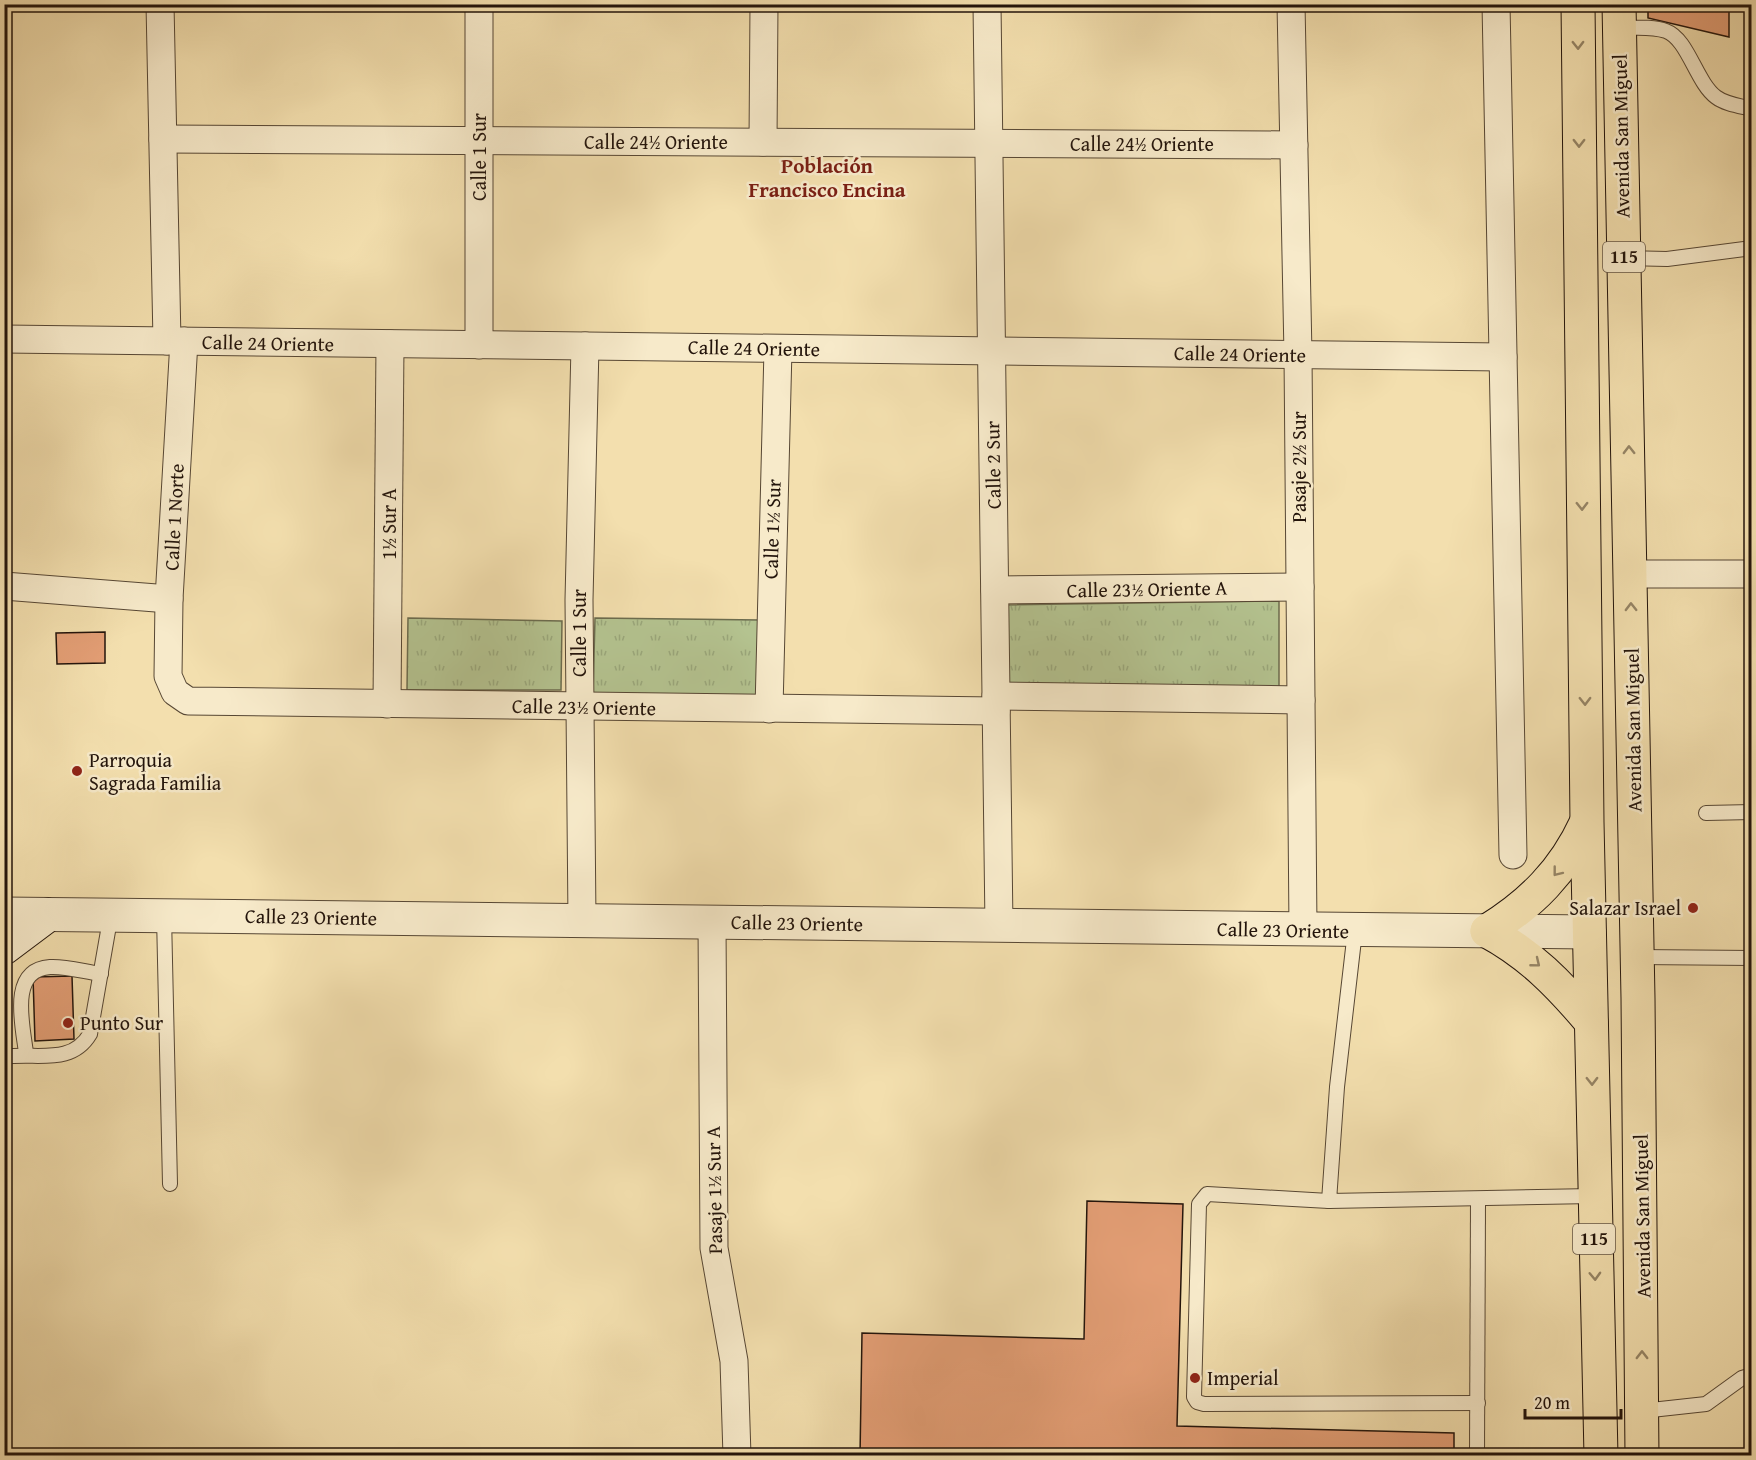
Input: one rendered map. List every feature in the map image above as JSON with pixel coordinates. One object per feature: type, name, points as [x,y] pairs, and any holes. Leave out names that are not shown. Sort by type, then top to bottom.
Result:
[{"type":"highway","name":"Avenida San Miguel","points":[[1578,4],[1587,822],[1593,1197],[1601,1455]]},
{"type":"highway","name":"Avenida San Miguel","points":[[1619,16],[1638,957],[1642,1455]]},
{"type":"highway","points":[[1587,822],[1577,842],[1553,877],[1515,914],[1487,931],[1542,968],[1591,1022]]},
{"type":"highway","points":[[1635,855],[1614,899],[1589,932],[1617,965],[1638,998]]},
{"type":"street","name":"Calle 1 Norte","points":[[160,4],[163,139],[176,341],[168,676],[175,692]]},
{"type":"street","name":"Calle 1 Sur","points":[[479,4],[479,345]]},
{"type":"street","points":[[763,142],[764,4]]},
{"type":"street","name":"Calle 2 Sur","points":[[987,4],[999,926]]},
{"type":"street","name":"Pasaje 2½ Sur","points":[[1291,4],[1298,355],[1303,929]]},
{"type":"street","points":[[1496,4],[1513,855]]},
{"type":"street","name":"Calle 24½ Oriente","points":[[163,139],[1294,145]]},
{"type":"street","name":"Calle 24 Oriente","points":[[4,339],[1503,357]]},
{"type":"street","name":"1½ Sur A","points":[[387,704],[390,344]]},
{"type":"street","name":"Calle 1 Sur","points":[[582,921],[579,706],[585,346]]},
{"type":"street","name":"Calle 1½ Sur","points":[[769,709],[778,349]]},
{"type":"street","points":[[1631,574],[1752,574]]},
{"type":"street","points":[[4,586],[169,600]]},
{"type":"street","name":"Calle 23½ Oriente A","points":[[995,590],[1300,587]]},
{"type":"street","name":"Calle 23½ Oriente","points":[[175,692],[188,701],[387,704],[769,709],[996,703]]},
{"type":"street","points":[[996,703],[1301,700]]},
{"type":"street","name":"Calle 23 Oriente","points":[[4,914],[1589,932]]},
{"type":"street","points":[[4,948],[48,915]]},
{"type":"street","name":"Pasaje 1½ Sur A","points":[[711,922],[714,1248],[733,1353],[737,1455]]},
{"type":"lane","points":[[1619,16],[1669,32],[1684,50],[1703,86],[1718,99],[1752,109]]},
{"type":"lane","points":[[1624,258],[1667,259],[1752,248]]},
{"type":"lane","points":[[1706,813],[1752,812]]},
{"type":"lane","points":[[4,1057],[26,1053],[59,1056],[76,1050],[84,1043],[90,1034],[111,914]]},
{"type":"lane","points":[[164,915],[170,1184]]},
{"type":"lane","points":[[1329,1201],[1337,1087],[1355,931]]},
{"type":"lane","points":[[1638,957],[1752,958]]},
{"type":"lane","points":[[26,1053],[20,996],[23,985],[30,976],[49,967],[101,974]]},
{"type":"lane","points":[[1478,1403],[1235,1404],[1197,1402],[1195,1363],[1198,1204],[1201,1198],[1207,1194],[1329,1201],[1593,1197]]},
{"type":"lane","points":[[1477,1455],[1478,1200]]},
{"type":"lane","points":[[1642,1411],[1706,1404],[1742,1378],[1752,1375]]},
{"type":"green space","points":[[1279,601],[1279,689],[1007,685],[1006,605]]},
{"type":"green space","points":[[408,618],[562,621],[561,690],[407,690]]},
{"type":"green space","points":[[595,618],[760,620],[762,695],[593,695]]},
{"type":"building","points":[[1648,4],[1729,4],[1729,37],[1648,18]]},
{"type":"building","points":[[105,632],[105,663],[57,664],[56,633]]},
{"type":"building","points":[[72,976],[74,1039],[35,1041],[33,977]]},
{"type":"building","points":[[1087,1201],[1183,1204],[1177,1426],[1454,1433],[1454,1456],[860,1456],[862,1333],[1084,1339]]},
{"type":"place","name":"Parroquia Sagrada Familia","points":[[77,771]]},
{"type":"place","name":"Salazar Israel","points":[[1693,908]]},
{"type":"place","name":"Punto Sur","points":[[68,1023]]},
{"type":"place","name":"Imperial","points":[[1195,1378]]},
{"type":"district","name":"Población Francisco Encina","points":[[827,178]]}]
